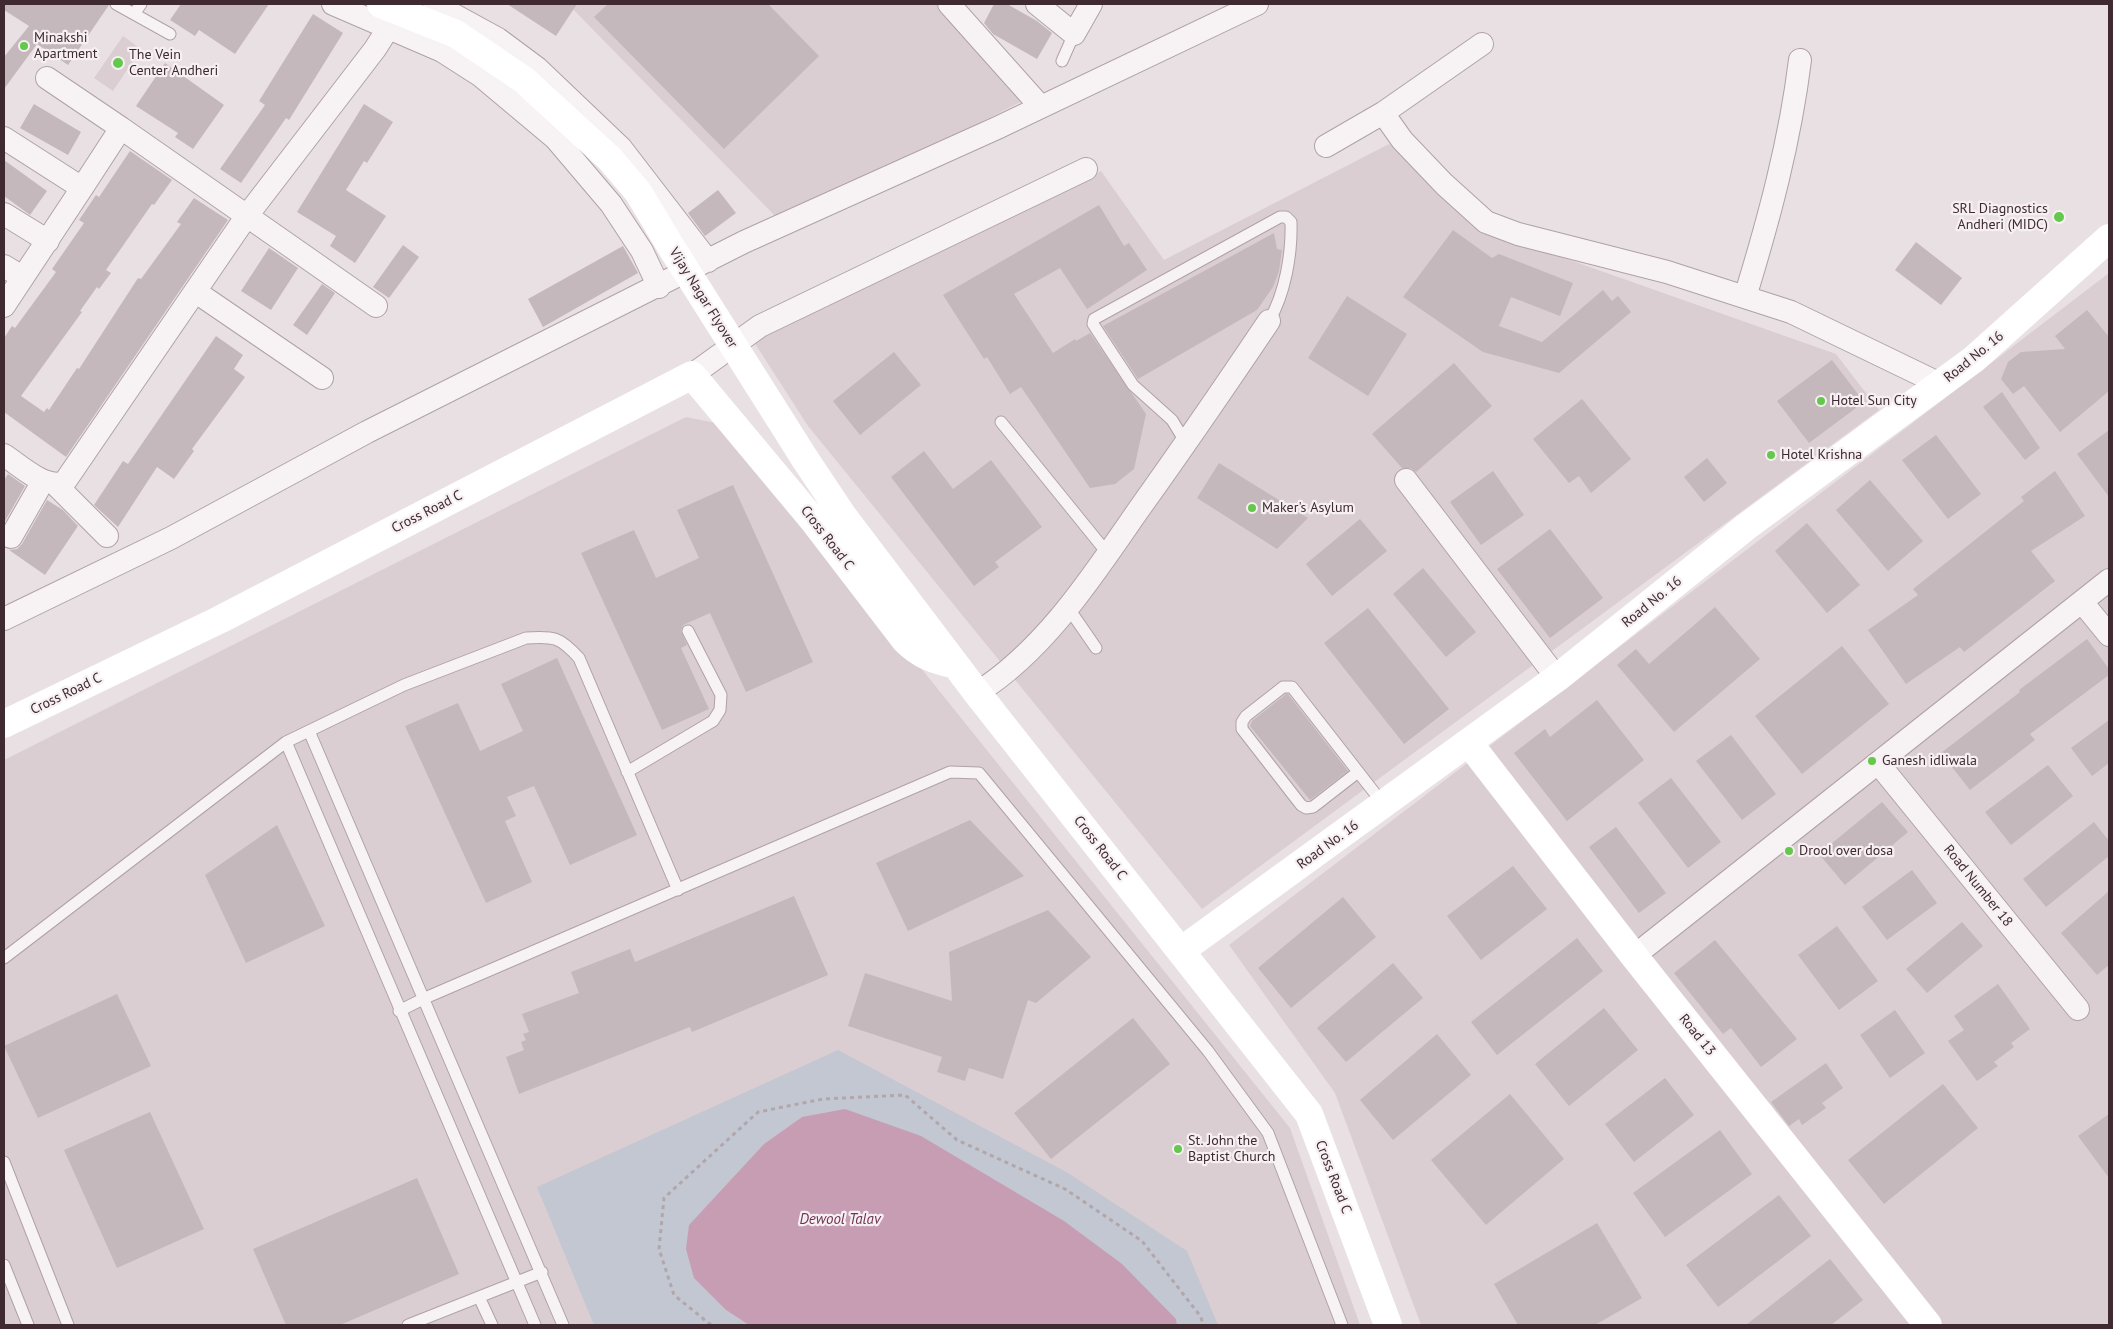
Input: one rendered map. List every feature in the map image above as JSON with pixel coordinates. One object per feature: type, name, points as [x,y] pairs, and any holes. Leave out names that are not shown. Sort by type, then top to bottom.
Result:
[{"type":"street","points":[[333,4],[385,16],[481,76],[555,138],[611,204],[642,251],[659,287]]},
{"type":"street","points":[[434,4],[498,39],[537,68],[621,148],[708,261]]},
{"type":"street","points":[[949,4],[1041,107]]},
{"type":"street","points":[[1037,4],[1074,34],[1091,4]]},
{"type":"street","points":[[4,619],[171,538],[368,432],[552,338],[659,287],[744,242],[1041,107],[1257,4]]},
{"type":"street","points":[[50,483],[64,483],[72,473],[246,217],[375,49],[385,16]]},
{"type":"street","name":"Vijay Nagar Flyover","points":[[385,16],[456,34],[524,80],[610,159],[638,192],[705,302],[843,516],[949,656]]},
{"type":"street","points":[[1326,146],[1383,113],[1482,44]]},
{"type":"street","points":[[1745,297],[1769,220],[1793,114],[1800,60]]},
{"type":"street","points":[[47,78],[376,306]]},
{"type":"street","points":[[1383,113],[1414,153],[1444,184],[1486,222],[1518,234],[1667,272],[1791,312],[1940,384]]},
{"type":"street","points":[[4,306],[13,271],[48,241],[121,128]]},
{"type":"street","points":[[4,138],[82,188]]},
{"type":"street","points":[[692,375],[760,326],[1086,169]]},
{"type":"street","points":[[4,214],[48,241]]},
{"type":"street","name":"Road No. 16","points":[[1182,950],[1557,678],[1747,526],[1974,359],[2109,238]]},
{"type":"street","points":[[196,292],[322,378]]},
{"type":"street","points":[[976,693],[998,679],[1041,638],[1108,554],[1269,321]]},
{"type":"street","name":"Cross Road C","points":[[4,724],[221,619],[692,375],[813,520],[905,640],[918,653],[929,659],[949,656],[976,693],[1182,950],[1309,1114],[1388,1325]]},
{"type":"street","points":[[4,455],[50,483],[106,536]]},
{"type":"street","points":[[1406,480],[1557,678]]},
{"type":"street","points":[[11,537],[50,483]]},
{"type":"street","points":[[1634,956],[2109,580]]},
{"type":"street","points":[[2082,602],[2109,635]]},
{"type":"street","name":"Road 13","points":[[1469,743],[1634,956],[1928,1325]]},
{"type":"street","name":"Road Number 18","points":[[1878,763],[2078,1009]]},
{"type":"lane","points":[[116,4],[170,34]]},
{"type":"lane","points":[[134,14],[141,4]]},
{"type":"lane","points":[[1062,62],[1074,34]]},
{"type":"lane","points":[[1186,443],[1172,420],[1132,385],[1093,324],[1094,318],[1280,217],[1286,217],[1291,222],[1292,242],[1277,308],[1269,321]]},
{"type":"lane","points":[[1001,422],[1108,554]]},
{"type":"lane","points":[[1067,606],[1096,648]]},
{"type":"lane","points":[[627,772],[713,721],[720,710],[721,695],[688,631]]},
{"type":"lane","points":[[4,958],[286,742],[404,685],[526,638],[546,637],[564,642],[578,658],[678,890]]},
{"type":"lane","points":[[1358,772],[1312,807],[1306,808],[1301,805],[1242,729],[1242,722],[1246,716],[1283,687],[1292,687],[1384,805]]},
{"type":"lane","points":[[309,731],[425,998],[563,1325]]},
{"type":"lane","points":[[286,742],[399,1011],[535,1325]]},
{"type":"lane","points":[[399,1011],[425,998],[950,772],[979,773],[1208,1051],[1268,1133],[1342,1325]]},
{"type":"lane","points":[[4,1162],[68,1325]]},
{"type":"lane","points":[[4,1265],[28,1325]]},
{"type":"lane","points":[[408,1325],[542,1272]]},
{"type":"lane","points":[[479,1297],[492,1325]]},
{"type":"path","points":[[711,1325],[674,1295],[659,1249],[664,1198],[758,1112],[823,1099],[905,1096],[957,1140],[1065,1189],[1142,1241],[1201,1317],[1203,1325]]},
{"type":"shaded area","points":[[568,4],[944,4],[1030,97],[783,224]]},
{"type":"shaded area","name":"The Vein Center Andheri","points":[[123,36],[141,49],[113,91],[94,78]]},
{"type":"shaded area","points":[[1389,144],[1502,236],[1836,354],[1879,410],[1202,909],[808,426],[754,342],[1101,171],[1164,260]]},
{"type":"shaded area","points":[[2109,273],[2109,1325],[1421,1325],[1335,1093],[1229,945]]},
{"type":"shaded area","points":[[686,417],[726,425],[1290,1128],[1360,1325],[4,1325],[4,760]]},
{"type":"shaded area","points":[[838,1050],[1068,1173],[1187,1251],[1218,1325],[1177,1325],[1176,1319],[802,1117],[764,1144],[689,1225],[726,1310],[749,1325],[594,1325],[537,1187]]},
{"type":"water","name":"Dewool Talav","points":[[845,1109],[921,1136],[1064,1221],[1122,1264],[1176,1319],[1177,1325],[749,1325],[726,1310],[694,1278],[686,1249],[689,1225],[764,1144],[802,1117]]},
{"type":"building","points":[[4,4],[109,5],[68,65],[37,44],[4,89],[4,57],[29,26],[4,10]]},
{"type":"building","points":[[181,4],[269,4],[235,54],[199,30],[195,36],[170,20]]},
{"type":"building","points":[[507,4],[577,4],[556,36]]},
{"type":"building","points":[[608,4],[768,4],[819,56],[724,149],[594,17]]},
{"type":"building","points":[[994,4],[1007,4],[1037,21],[1052,33],[1037,59],[993,34],[984,23]]},
{"type":"building","points":[[313,14],[343,33],[289,120],[286,118],[241,183],[220,169],[265,105],[259,101]]},
{"type":"building","points":[[165,63],[224,105],[193,149],[175,137],[178,133],[136,106]]},
{"type":"building","points":[[34,104],[81,132],[68,155],[20,128]]},
{"type":"building","points":[[364,104],[393,122],[367,163],[364,161],[346,190],[386,216],[355,263],[330,246],[336,236],[297,212]]},
{"type":"building","points":[[130,151],[172,180],[154,205],[152,204],[106,270],[111,273],[99,289],[97,287],[80,311],[82,312],[21,396],[44,412],[47,408],[49,410],[77,368],[79,369],[138,278],[141,279],[181,224],[177,222],[194,198],[228,220],[66,457],[4,412],[4,338],[12,326],[15,328],[56,272],[52,269],[84,223],[79,220],[96,195],[99,197]]},
{"type":"building","points":[[4,160],[47,191],[30,215],[4,196]]},
{"type":"building","points":[[718,190],[736,213],[705,236],[688,213]]},
{"type":"building","points":[[1099,205],[1124,246],[1129,243],[1147,270],[1087,309],[1060,268],[1014,294],[1053,353],[1075,339],[1076,341],[1090,333],[1146,414],[1134,469],[1115,484],[1090,488],[1021,387],[1010,394],[987,357],[984,359],[943,295]]},
{"type":"building","points":[[1453,230],[1492,258],[1499,254],[1573,283],[1560,316],[1511,297],[1499,326],[1542,342],[1603,290],[1612,301],[1618,296],[1631,312],[1559,373],[1483,352],[1403,297]]},
{"type":"building","points":[[1274,233],[1277,249],[1282,250],[1279,271],[1273,287],[1257,310],[1138,379],[1103,326]]},
{"type":"building","points":[[1916,242],[1962,278],[1941,305],[1895,270]]},
{"type":"building","points":[[403,245],[419,257],[389,298],[373,287]]},
{"type":"building","points":[[623,246],[638,273],[543,327],[528,299]]},
{"type":"building","points":[[269,248],[298,268],[271,310],[241,291]]},
{"type":"building","points":[[322,284],[335,293],[307,335],[293,325]]},
{"type":"building","points":[[1347,296],[1407,334],[1368,396],[1308,358]]},
{"type":"building","points":[[2087,310],[2109,337],[2109,391],[2060,432],[2024,386],[2013,394],[2001,379],[2008,362],[2021,352],[2065,349],[2055,336]]},
{"type":"building","points":[[216,336],[243,355],[234,369],[245,377],[192,449],[194,451],[174,479],[157,467],[118,527],[94,505],[123,461],[128,464]]},
{"type":"building","points":[[894,352],[921,385],[860,435],[833,401]]},
{"type":"building","name":"Hotel Sun City","points":[[1832,360],[1864,402],[1809,443],[1777,401]]},
{"type":"building","points":[[1454,363],[1492,406],[1416,472],[1411,468],[1402,468],[1372,434]]},
{"type":"building","points":[[2002,392],[2040,448],[2025,460],[1983,407]]},
{"type":"building","points":[[1582,399],[1631,459],[1591,493],[1579,476],[1569,483],[1533,439]]},
{"type":"building","points":[[2109,430],[2109,497],[2077,454]]},
{"type":"building","points":[[1936,435],[1981,494],[1948,519],[1902,460]]},
{"type":"building","points":[[924,451],[953,489],[991,460],[1042,527],[995,562],[999,567],[974,586],[891,477]]},
{"type":"building","points":[[1707,458],[1727,483],[1704,502],[1684,477]]},
{"type":"building","name":"Maker's Asylum","points":[[1219,463],[1308,518],[1277,549],[1197,498]]},
{"type":"building","points":[[1493,471],[1524,515],[1481,545],[1450,502]]},
{"type":"building","points":[[2055,471],[2085,516],[2031,551],[2055,581],[1964,652],[1960,647],[1906,684],[1868,630],[1918,595],[1913,589],[2024,501],[2021,497]]},
{"type":"building","points":[[8,474],[25,486],[4,523],[4,480]]},
{"type":"building","points":[[1870,480],[1923,541],[1888,571],[1836,510]]},
{"type":"building","points":[[733,485],[813,662],[746,692],[710,613],[683,625],[681,631],[687,645],[681,648],[709,709],[662,730],[581,553],[634,530],[656,578],[699,558],[677,510]]},
{"type":"building","points":[[47,500],[63,510],[78,526],[45,575],[9,550],[17,549],[22,544]]},
{"type":"building","points":[[1360,519],[1387,551],[1332,596],[1306,564]]},
{"type":"building","points":[[1807,523],[1860,585],[1827,613],[1775,551]]},
{"type":"building","points":[[1550,529],[1603,598],[1550,638],[1497,569]]},
{"type":"building","points":[[1423,568],[1476,632],[1446,657],[1393,594]]},
{"type":"building","points":[[1715,607],[1760,659],[1674,732],[1617,665],[1636,649],[1649,664]]},
{"type":"building","points":[[1368,608],[1449,709],[1404,744],[1324,643]]},
{"type":"building","points":[[2087,639],[2109,669],[2109,675],[2030,734],[2035,740],[1970,790],[1941,753],[2020,692],[2019,690]]},
{"type":"building","points":[[1842,646],[1889,704],[1802,774],[1755,716]]},
{"type":"building","points":[[557,658],[637,835],[570,865],[534,786],[507,797],[516,816],[505,821],[532,882],[486,903],[405,726],[458,703],[480,751],[523,731],[501,684]]},
{"type":"building","points":[[1288,694],[1348,771],[1310,800],[1250,726],[1252,721]]},
{"type":"building","points":[[1597,700],[1644,760],[1567,821],[1514,753],[1545,729],[1550,737]]},
{"type":"building","points":[[2109,720],[2109,763],[2092,776],[2071,748]]},
{"type":"building","points":[[1731,735],[1776,794],[1742,820],[1696,761]]},
{"type":"building","points":[[2048,765],[2073,796],[2011,845],[1985,812]]},
{"type":"building","points":[[1671,778],[1721,842],[1688,868],[1638,803]]},
{"type":"building","points":[[1882,802],[1908,832],[1845,885],[1819,854]]},
{"type":"building","points":[[970,820],[1024,876],[908,931],[876,863]]},
{"type":"building","points":[[2094,822],[2109,841],[2109,856],[2046,907],[2023,879]]},
{"type":"building","points":[[277,825],[325,926],[246,963],[205,875]]},
{"type":"building","points":[[1616,827],[1666,893],[1639,913],[1589,847]]},
{"type":"building","points":[[1513,866],[1547,909],[1481,960],[1447,916]]},
{"type":"building","points":[[1912,870],[1937,903],[1887,940],[1862,907]]},
{"type":"building","points":[[2109,891],[2109,965],[2097,975],[2061,933]]},
{"type":"building","points":[[794,896],[828,975],[692,1032],[690,1027],[519,1094],[506,1057],[524,1050],[521,1042],[526,1040],[523,1034],[529,1032],[522,1014],[579,993],[571,972],[630,949],[635,962]]},
{"type":"building","points":[[1343,897],[1376,937],[1291,1008],[1258,968]]},
{"type":"building","points":[[1048,910],[1091,957],[1036,1003],[1028,1000],[1003,1079],[969,1068],[965,1081],[937,1072],[942,1057],[848,1026],[865,973],[952,1001],[949,952]]},
{"type":"building","points":[[1962,922],[1983,946],[1927,993],[1906,969]]},
{"type":"building","points":[[1837,926],[1878,981],[1839,1010],[1798,955]]},
{"type":"building","points":[[1577,938],[1603,971],[1497,1055],[1471,1022]]},
{"type":"building","points":[[1715,940],[1797,1039],[1761,1067],[1731,1028],[1723,1034],[1674,973]]},
{"type":"building","points":[[1393,963],[1423,998],[1346,1062],[1317,1028]]},
{"type":"building","points":[[1998,984],[2030,1029],[2011,1043],[2014,1047],[1994,1062],[1998,1066],[1977,1081],[1948,1041],[1964,1030],[1954,1016]]},
{"type":"building","points":[[117,994],[151,1066],[38,1118],[4,1046]]},
{"type":"building","points":[[1604,1008],[1638,1050],[1569,1106],[1535,1064]]},
{"type":"building","points":[[1895,1010],[1925,1053],[1890,1078],[1860,1035]]},
{"type":"building","points":[[1133,1018],[1170,1064],[1051,1159],[1014,1113]]},
{"type":"building","points":[[1437,1034],[1471,1075],[1393,1140],[1360,1100]]},
{"type":"building","points":[[1826,1063],[1843,1088],[1822,1103],[1826,1108],[1802,1125],[1799,1119],[1789,1126],[1771,1102]]},
{"type":"building","points":[[1665,1078],[1694,1115],[1634,1162],[1605,1124]]},
{"type":"building","points":[[1943,1084],[1978,1128],[1884,1204],[1848,1160]]},
{"type":"building","points":[[1510,1094],[1564,1159],[1486,1225],[1431,1160]]},
{"type":"building","points":[[150,1112],[204,1229],[117,1268],[64,1150]]},
{"type":"building","points":[[2109,1114],[2109,1178],[2078,1136]]},
{"type":"building","points":[[1720,1130],[1752,1174],[1665,1237],[1633,1193]]},
{"type":"building","points":[[417,1178],[459,1274],[340,1325],[286,1325],[253,1249]]},
{"type":"building","points":[[1779,1195],[1811,1236],[1718,1307],[1686,1265]]},
{"type":"building","points":[[1597,1223],[1642,1298],[1595,1325],[1518,1325],[1494,1284]]},
{"type":"building","points":[[1830,1259],[1863,1300],[1831,1325],[1746,1325]]},
{"type":"place","name":"Minakshi Apartment","points":[[24,46]]},
{"type":"place","name":"The Vein Center Andheri","points":[[118,63]]},
{"type":"place","name":"SRL Diagnostics Andheri (MIDC)","points":[[2059,217]]},
{"type":"place","name":"Hotel Sun City","points":[[1821,401]]},
{"type":"place","name":"Hotel Krishna","points":[[1771,455]]},
{"type":"place","name":"Maker's Asylum","points":[[1252,508]]},
{"type":"place","name":"Ganesh idliwala","points":[[1872,761]]},
{"type":"place","name":"Drool over dosa","points":[[1789,851]]},
{"type":"place","name":"St. John the Baptist Church","points":[[1178,1149]]}]
